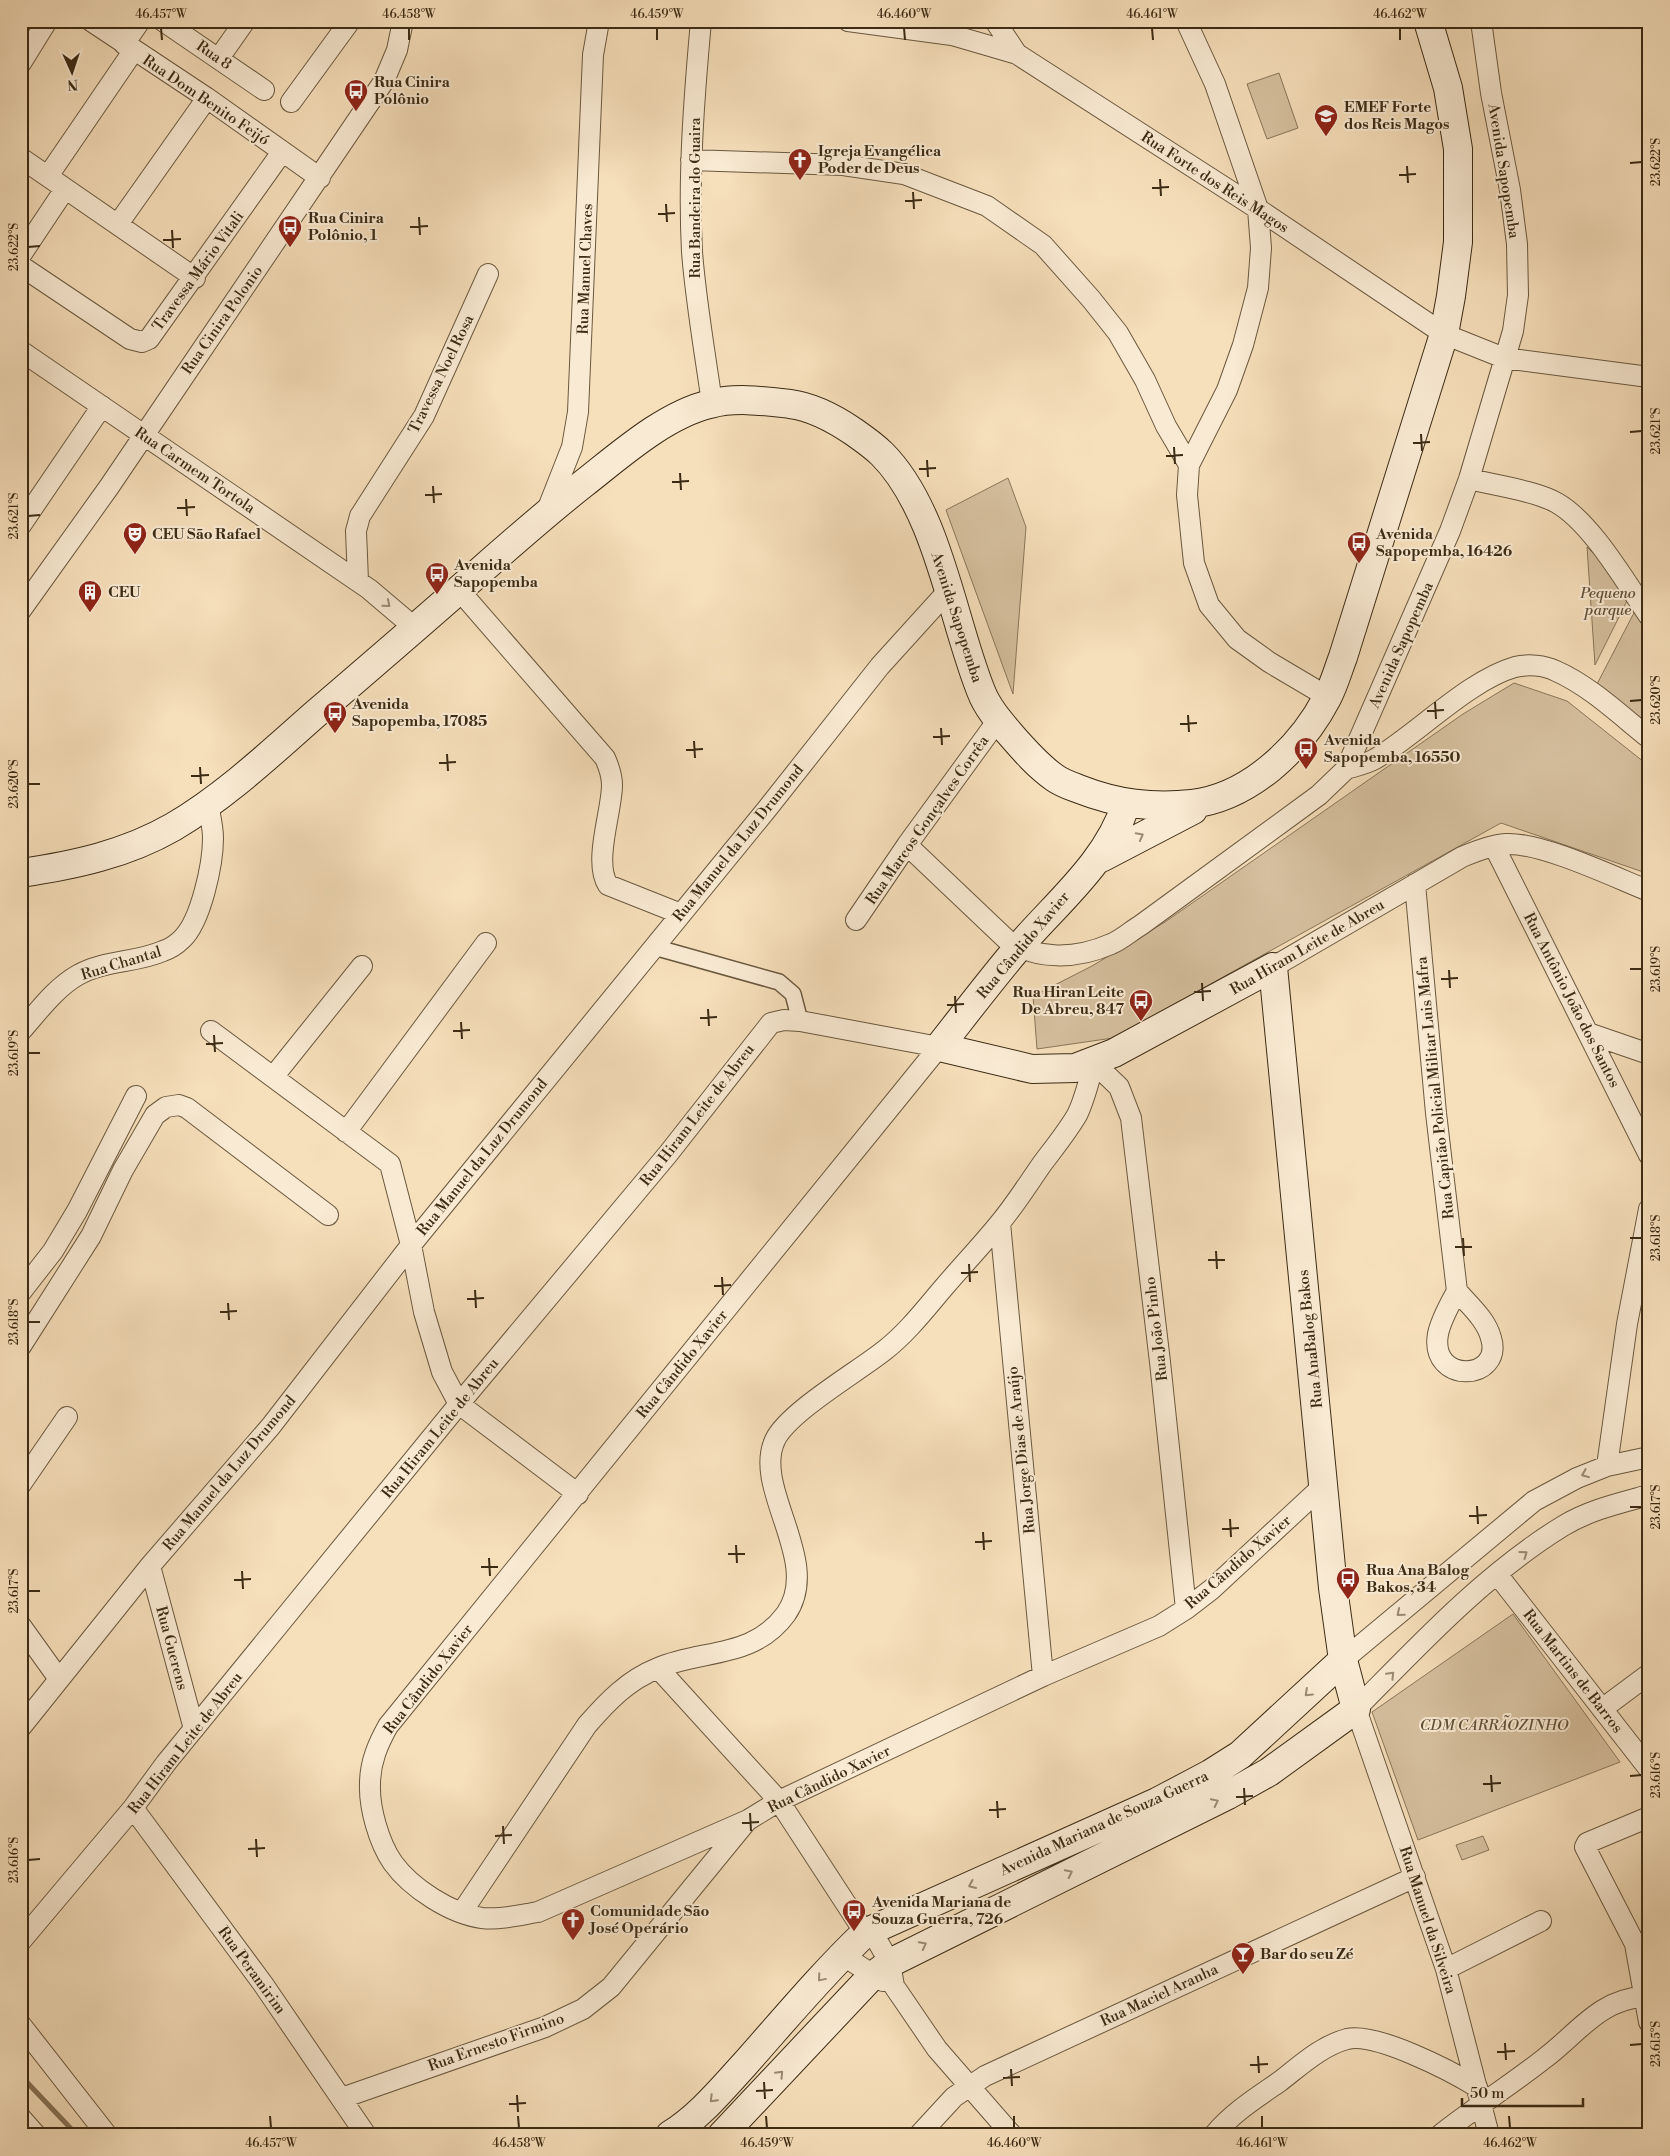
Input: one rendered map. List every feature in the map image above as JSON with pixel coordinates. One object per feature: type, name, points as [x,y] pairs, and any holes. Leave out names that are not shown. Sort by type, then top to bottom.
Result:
[{"type":"main road","name":"Avenida Sapopemba","points":[[21,873],[68,866],[130,847],[172,827],[208,804],[416,628],[546,513],[640,440],[680,416],[712,403],[734,400],[795,405],[838,421],[882,453],[900,476],[920,514],[948,591],[982,695],[998,720],[1029,755],[1058,781],[1098,797],[1126,804],[1169,806],[1209,802],[1240,789],[1258,778],[1283,756],[1305,731],[1328,697],[1343,657],[1444,334],[1458,242],[1458,149],[1448,88],[1428,21]]},
{"type":"main road","points":[[1097,860],[1209,802]]},
{"type":"main road","name":"Rua Cândido Xavier","points":[[939,1047],[1018,948],[1097,860],[1118,828],[1126,804]]},
{"type":"main road","name":"Rua Hiram Leite de Abreu","points":[[939,1047],[1032,1068],[1051,1070],[1074,1068],[1094,1063],[1133,1044],[1273,967]]},
{"type":"main road","name":"Rua AnaBalog Bakos","points":[[1273,967],[1333,1588],[1343,1660],[1356,1710]]},
{"type":"main road","name":"Avenida Mariana de Souza Guerra","points":[[670,2135],[686,2125],[715,2097],[842,1955],[868,1931],[1157,1802],[1210,1774],[1240,1755],[1343,1660]]},
{"type":"main road","name":"Avenida Mariana de Souza Guerra","points":[[722,2135],[885,1975],[1228,1795],[1268,1772],[1356,1710]]},
{"type":"street","points":[[21,62],[47,21]]},
{"type":"street","name":"Rua Dom Benito Feijó","points":[[91,21],[207,98],[320,178]]},
{"type":"street","points":[[48,176],[129,47],[140,21]]},
{"type":"street","name":"Rua 8","points":[[163,21],[264,90]]},
{"type":"street","points":[[219,58],[245,21]]},
{"type":"street","points":[[291,102],[350,21]]},
{"type":"street","name":"Rua Cinira Polonio","points":[[21,610],[144,435],[384,82],[397,50],[403,21]]},
{"type":"street","name":"Rua Manuel Chaves","points":[[546,513],[572,447],[578,412],[593,55],[599,21]]},
{"type":"street","name":"Rua Bandeira do Guaira","points":[[701,21],[691,160],[692,251],[695,288],[712,403]]},
{"type":"street","points":[[848,21],[956,28],[1018,54]]},
{"type":"street","name":"Rua Forte dos Reis Magos","points":[[996,21],[1018,54],[1258,209],[1444,334],[1504,358],[1649,377]]},
{"type":"street","points":[[1186,21],[1215,84],[1258,209],[1261,248],[1258,288],[1243,345],[1227,390],[1189,465],[1187,495],[1194,562],[1209,605],[1237,639],[1269,662],[1328,697]]},
{"type":"street","name":"Avenida Sapopemba","points":[[907,845],[1006,939],[1018,948],[1040,954],[1060,956],[1086,952],[1112,944],[1240,855],[1319,795],[1346,769],[1433,572],[1469,479],[1513,331],[1518,296],[1517,244],[1482,21]]},
{"type":"street","points":[[118,224],[144,191],[207,98]]},
{"type":"street","name":"Travessa Mário Vitali","points":[[21,266],[138,342],[149,339],[195,278],[282,152]]},
{"type":"street","points":[[21,158],[195,278]]},
{"type":"street","points":[[691,160],[843,165],[904,174],[987,206],[1043,245],[1102,312],[1122,340],[1145,380],[1166,426],[1189,465]]},
{"type":"street","points":[[21,255],[65,189]]},
{"type":"street","name":"Travessa Noel Rosa","points":[[358,581],[356,531],[360,516],[424,416],[488,274]]},
{"type":"street","name":"Rua Carmem Tortola","points":[[23,356],[102,406],[358,581],[416,628]]},
{"type":"street","points":[[21,525],[102,406]]},
{"type":"street","points":[[1469,479],[1543,497],[1571,513],[1600,546],[1649,616]]},
{"type":"street","points":[[459,590],[605,758],[611,771],[612,785],[604,844],[604,874],[608,885],[681,914]]},
{"type":"street","name":"Rua Manuel da Luz Drumond","points":[[21,1727],[150,1566],[271,1426],[411,1245],[880,666],[948,591]]},
{"type":"street","points":[[1346,769],[1373,760],[1466,693],[1494,676],[1516,667],[1535,665],[1556,670],[1587,690],[1649,738]]},
{"type":"street","name":"Rua Marcos Gonçalves Corrêa","points":[[856,920],[907,845],[998,720]]},
{"type":"street","name":"Rua Chantal","points":[[21,1031],[63,986],[78,975],[99,966],[140,959],[163,951],[182,939],[192,926],[200,908],[211,862],[213,838],[208,804]]},
{"type":"street","name":"Rua Hiram Leite de Abreu","points":[[1273,967],[1462,857],[1494,846],[1520,844],[1540,849],[1649,891]]},
{"type":"street","name":"Rua Antônio João dos Santos","points":[[1494,846],[1649,1155]]},
{"type":"street","name":"Rua Capitão Policial Militar Luis Mafra","points":[[1415,884],[1436,1113],[1457,1291]]},
{"type":"street","points":[[346,1132],[486,943]]},
{"type":"street","points":[[654,947],[779,982],[793,994],[800,1021]]},
{"type":"street","points":[[273,1077],[362,966]]},
{"type":"street","name":"Rua Hiram Leite de Abreu","points":[[21,1941],[133,1808],[194,1729],[459,1404],[668,1154],[771,1023],[784,1020],[800,1021],[939,1047]]},
{"type":"street","points":[[211,1031],[390,1164],[411,1245],[424,1312],[442,1372],[459,1404],[578,1494]]},
{"type":"street","points":[[1588,1033],[1649,1054]]},
{"type":"street","name":"Rua Cândido Xavier","points":[[939,1047],[388,1726],[376,1749],[370,1784],[374,1813],[382,1841],[393,1864],[428,1897],[462,1912],[491,1918],[509,1918],[538,1912],[748,1820],[779,1801],[1043,1676],[1158,1626],[1186,1609],[1212,1588],[1324,1484]]},
{"type":"street","points":[[462,1912],[587,1724],[611,1697],[637,1677],[679,1660],[716,1654],[747,1646],[770,1629],[786,1613],[796,1585],[795,1558],[773,1481],[770,1458],[775,1440],[786,1425],[811,1404],[898,1338],[1000,1223],[1077,1114],[1094,1063]]},
{"type":"street","name":"Rua João Pinho","points":[[1094,1063],[1119,1087],[1131,1118],[1161,1372],[1186,1609]]},
{"type":"street","points":[[21,1292],[53,1251],[77,1211],[136,1096]]},
{"type":"street","points":[[21,1346],[91,1236],[123,1170],[155,1115],[166,1107],[179,1105],[187,1108],[328,1215]]},
{"type":"street","points":[[1607,1466],[1627,1324],[1649,1210]]},
{"type":"street","name":"Rua Jorge Dias de Araújo","points":[[1000,1223],[1043,1676]]},
{"type":"street","points":[[21,1484],[67,1417]]},
{"type":"street","name":"Avenida Mariana de Souza Guerra","points":[[1343,1660],[1534,1501],[1577,1478],[1607,1466],[1649,1457]]},
{"type":"street","name":"Avenida Mariana de Souza Guerra","points":[[1356,1710],[1429,1636],[1498,1574],[1564,1526],[1609,1506],[1649,1495]]},
{"type":"street","name":"Rua Guerens","points":[[150,1566],[194,1729]]},
{"type":"street","name":"Rua Martins de Barros","points":[[1498,1574],[1649,1769]]},
{"type":"street","points":[[21,1626],[59,1679]]},
{"type":"street","points":[[658,1668],[779,1801],[868,1931],[885,1975],[937,2049],[1012,2135]]},
{"type":"street","points":[[1602,1709],[1649,1674]]},
{"type":"street","name":"Rua Manuel da Silveira","points":[[1356,1710],[1446,1969],[1489,2135]]},
{"type":"street","name":"Rua Peramirim","points":[[133,1808],[263,1984],[366,2135]]},
{"type":"street","points":[[1649,1817],[1587,1843],[1585,1849],[1642,1939],[1639,1975],[1649,2022]]},
{"type":"street","name":"Rua Ernesto Firmino","points":[[342,2098],[544,2027],[583,2009],[610,1987],[748,1820]]},
{"type":"street","name":"Rua Maciel Aranha","points":[[919,2135],[954,2097],[968,2085],[1415,1878]]},
{"type":"street","points":[[1446,1969],[1541,1921]]},
{"type":"street","points":[[842,1955],[885,1975]]},
{"type":"street","points":[[1440,2135],[1479,2095],[1545,2059],[1590,2018],[1623,2000],[1643,1997]]},
{"type":"street","points":[[21,2025],[107,2135]]},
{"type":"street","points":[[1214,2135],[1226,2119],[1326,2048],[1359,2037],[1400,2049],[1460,2076],[1479,2095]]},
{"type":"street","points":[[21,2118],[36,2135]]},
{"type":"green space","points":[[1279,73],[1298,128],[1267,139],[1247,84]]},
{"type":"green space","points":[[1008,478],[1026,527],[1013,694],[946,510]]},
{"type":"green space","name":"Pequeno parque","points":[[1587,547],[1597,557],[1628,599],[1595,665]]},
{"type":"green space","points":[[1637,607],[1649,623],[1649,724],[1596,686]]},
{"type":"green space","points":[[1514,683],[1567,701],[1649,766],[1649,874],[1501,823],[1113,1038],[1037,1049],[1033,996],[1092,966],[1165,922],[1463,714]]},
{"type":"green space","name":"CDM CARRÃOZINHO","points":[[1513,1614],[1620,1762],[1418,1840],[1372,1712]]},
{"type":"green space","points":[[1483,1836],[1489,1850],[1462,1860],[1456,1845]]},
{"type":"waterway","points":[[21,2076],[77,2135]]},
{"type":"place","name":"Rua Cinira Polônio","points":[[356,112]]},
{"type":"place","name":"EMEF Forte dos Reis Magos","points":[[1326,137]]},
{"type":"place","name":"Igreja Evangélica Poder de Deus","points":[[800,181]]},
{"type":"place","name":"Rua Cinira Polônio, 1","points":[[290,248]]},
{"type":"place","name":"CEU São Rafael","points":[[135,555]]},
{"type":"place","name":"Avenida Sapopemba, 16426","points":[[1359,564]]},
{"type":"place","name":"Avenida Sapopemba","points":[[437,595]]},
{"type":"place","name":"CEU","points":[[90,613]]},
{"type":"place","name":"Avenida Sapopemba, 17085","points":[[335,734]]},
{"type":"place","name":"Avenida Sapopemba, 16550","points":[[1306,770]]},
{"type":"place","name":"Rua Hiran Leite De Abreu, 847","points":[[1141,1022]]},
{"type":"place","name":"Rua Ana Balog Bakos, 34","points":[[1348,1600]]},
{"type":"place","name":"Avenida Mariana de Souza Guerra, 726","points":[[854,1932]]},
{"type":"place","name":"Comunidade São José Operário","points":[[573,1941]]},
{"type":"place","name":"Bar do seu Zé","points":[[1243,1975]]}]
